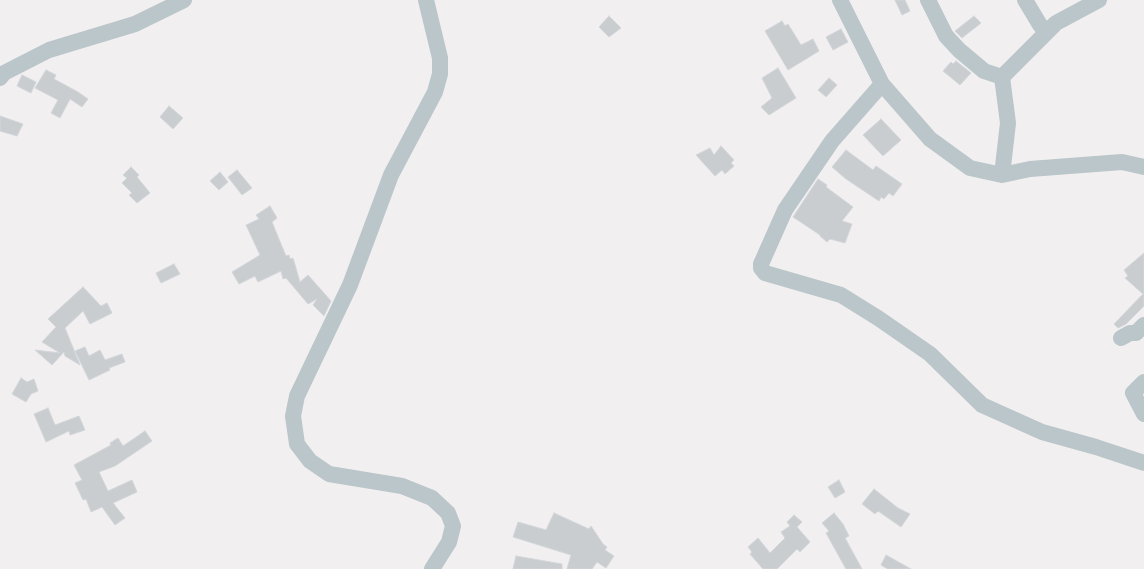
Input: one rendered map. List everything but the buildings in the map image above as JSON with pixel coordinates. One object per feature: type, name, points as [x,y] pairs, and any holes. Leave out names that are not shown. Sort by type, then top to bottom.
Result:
[{"type":"street","points":[[0,78],[4,73],[49,50],[135,24],[184,0]]},
{"type":"street","points":[[426,0],[440,58],[440,74],[434,92],[391,175],[350,285],[297,396],[293,416],[298,444],[310,461],[329,474],[402,486],[432,498],[448,512],[453,526],[449,542],[432,569]]},
{"type":"street","points":[[840,0],[882,84],[930,139],[970,168],[1002,175],[1030,169],[1122,162],[1144,167]]},
{"type":"street","points":[[928,0],[946,36],[959,50],[984,71],[1002,77]]},
{"type":"street","points":[[1025,0],[1040,25],[1047,32]]},
{"type":"street","points":[[1002,77],[1056,23],[1099,0]]},
{"type":"street","points":[[1002,77],[1008,123],[1002,175]]},
{"type":"street","points":[[882,84],[832,141],[785,210],[761,264],[761,268],[765,273],[841,296],[856,304],[930,354],[982,405],[1042,432],[1144,463]]},
{"type":"street","points":[[1121,338],[1130,333],[1136,333],[1144,325]]},
{"type":"street","points":[[1144,382],[1133,393],[1144,414]]}]
